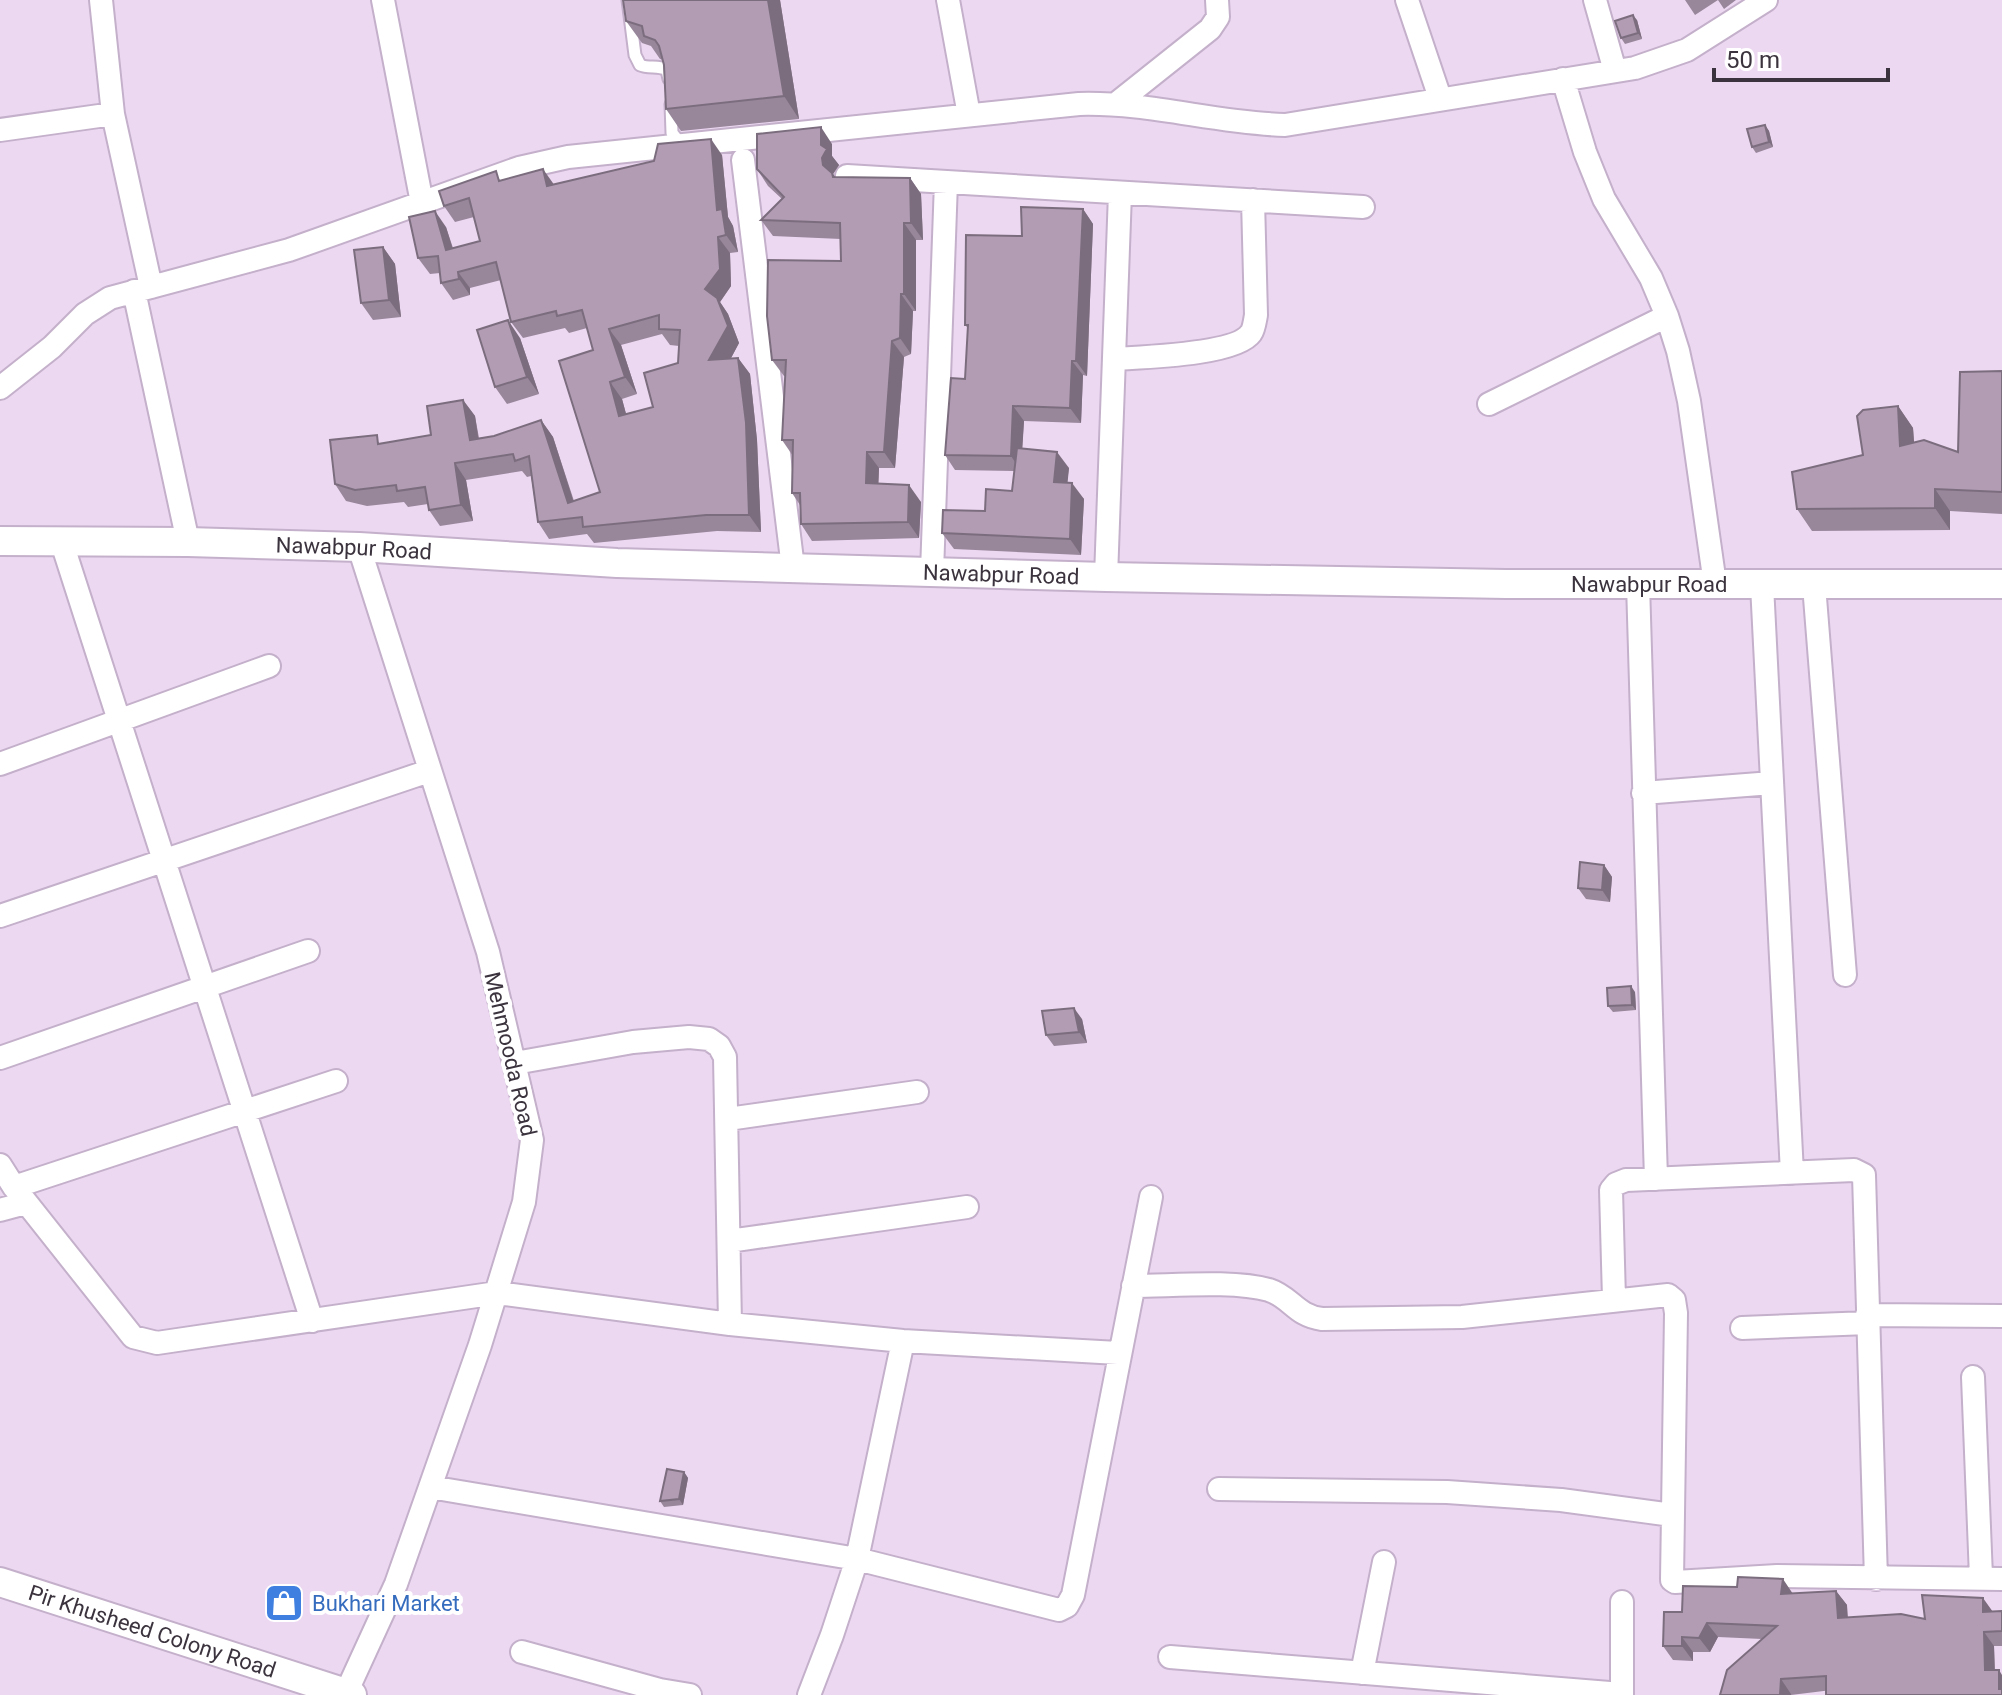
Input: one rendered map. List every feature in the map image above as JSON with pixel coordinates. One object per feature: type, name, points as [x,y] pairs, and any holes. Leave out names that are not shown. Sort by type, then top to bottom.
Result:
[{"type":"street","points":[[101,0],[113,114],[188,542]]},
{"type":"street","points":[[383,0],[422,203]]},
{"type":"street","points":[[948,0],[969,115]]},
{"type":"street","points":[[1117,103],[1210,29],[1218,17],[1217,0]]},
{"type":"street","points":[[1407,0],[1440,98]]},
{"type":"street","points":[[1595,0],[1615,71]]},
{"type":"street","points":[[0,388],[52,347],[85,314],[110,298],[289,250],[519,168],[568,157],[1048,106],[1117,103],[1258,124],[1285,125],[1635,68],[1687,50],[1766,0]]},
{"type":"street","points":[[1563,79],[1585,152],[1604,199],[1651,278],[1667,316],[1689,401],[1715,584]]},
{"type":"street","points":[[0,130],[113,114]]},
{"type":"street","points":[[743,160],[793,568]]},
{"type":"street","points":[[847,176],[1363,207]]},
{"type":"street","points":[[932,572],[946,182]]},
{"type":"street","points":[[1106,577],[1120,193]]},
{"type":"street","points":[[1114,359],[1218,350],[1242,341],[1252,332],[1256,315],[1253,200]]},
{"type":"street","points":[[1489,404],[1667,316]]},
{"type":"street","name":"Nawabpur Road","points":[[0,541],[359,547],[617,563],[1106,577],[1762,585],[2002,584]]},
{"type":"street","points":[[62,543],[312,1321]]},
{"type":"street","name":"Mehmooda Road","points":[[349,1694],[396,1584],[497,1293],[524,1202],[532,1140],[488,952],[359,547]]},
{"type":"street","points":[[1638,584],[1656,1179]]},
{"type":"street","points":[[1762,585],[1792,1173]]},
{"type":"street","points":[[1814,585],[1845,975]]},
{"type":"street","points":[[0,764],[269,666]]},
{"type":"street","points":[[0,916],[429,771]]},
{"type":"street","points":[[1643,793],[1772,783]]},
{"type":"street","points":[[0,1058],[308,951]]},
{"type":"street","points":[[515,1063],[633,1042],[689,1037],[709,1039],[719,1046],[725,1057],[728,1119],[730,1324]]},
{"type":"street","points":[[0,1210],[20,1195],[245,1111],[336,1081]]},
{"type":"street","points":[[728,1119],[917,1092]]},
{"type":"street","points":[[0,1165],[20,1195],[133,1337],[157,1343],[497,1293],[730,1324],[903,1341],[1118,1353]]},
{"type":"street","points":[[1614,1299],[1611,1190],[1616,1184],[1626,1180],[1854,1170],[1864,1175],[1876,1579]]},
{"type":"street","points":[[430,1487],[857,1559],[1059,1610],[1067,1606],[1073,1595],[1151,1197]]},
{"type":"street","points":[[729,1241],[967,1207]]},
{"type":"street","points":[[1133,1286],[1226,1286],[1267,1290],[1278,1294],[1301,1314],[1322,1319],[1462,1317],[1668,1295],[1674,1300],[1676,1313],[1671,1576],[1675,1582],[1777,1576],[1991,1578],[1973,1377]]},
{"type":"street","points":[[1742,1328],[1867,1319],[2002,1316]]},
{"type":"street","points":[[809,1695],[857,1559],[903,1341]]},
{"type":"street","points":[[1219,1489],[1447,1492],[1561,1500],[1672,1515]]},
{"type":"street","points":[[1362,1673],[1384,1562]]},
{"type":"street","name":"Pir Khusheed Colony Road","points":[[0,1582],[349,1694]]},
{"type":"street","points":[[1170,1657],[1622,1695],[1622,1602]]},
{"type":"street","points":[[522,1652],[660,1690],[690,1695]]},
{"type":"lane","points":[[628,0],[635,55],[640,65],[667,70],[671,88],[672,133],[681,144]]},
{"type":"building","points":[[623,0],[768,0],[784,96],[666,109],[664,65],[659,46],[655,40],[644,36],[642,26],[626,21]]},
{"type":"building","points":[[1633,15],[1638,33],[1621,38],[1615,21]]},
{"type":"building","points":[[1765,125],[1769,142],[1752,147],[1747,129]]},
{"type":"building","points":[[821,127],[821,145],[827,149],[822,158],[823,165],[833,177],[910,178],[911,223],[904,223],[904,294],[901,294],[900,338],[892,341],[884,452],[867,452],[866,483],[909,485],[908,522],[801,524],[800,493],[792,493],[793,440],[782,440],[786,360],[772,360],[767,316],[768,260],[841,261],[840,223],[761,220],[784,197],[757,169],[757,134]]},
{"type":"building","points":[[711,139],[717,210],[722,209],[726,235],[718,237],[720,269],[705,289],[717,298],[728,326],[709,360],[738,358],[746,423],[749,515],[706,515],[583,527],[582,517],[538,522],[529,456],[515,461],[513,454],[455,463],[461,505],[429,510],[425,487],[397,491],[396,485],[355,490],[335,484],[330,440],[377,435],[378,444],[431,435],[427,406],[463,400],[470,440],[494,436],[541,420],[568,503],[600,492],[559,361],[593,350],[582,310],[557,316],[556,311],[511,322],[496,262],[458,272],[459,279],[441,283],[438,256],[418,258],[409,217],[435,211],[446,250],[480,241],[469,198],[444,206],[439,191],[496,171],[499,181],[543,169],[547,186],[654,161],[658,144]],"holes":[[[659,315],[659,329],[680,330],[678,363],[644,373],[653,407],[619,416],[610,382],[625,377],[609,329]]]},
{"type":"building","points":[[1021,207],[1083,209],[1076,361],[1072,361],[1070,408],[1013,406],[1011,456],[945,455],[951,378],[965,379],[968,325],[965,325],[966,235],[1022,236]]},
{"type":"building","points":[[383,247],[389,300],[361,303],[354,250]]},
{"type":"building","points":[[508,320],[527,377],[495,387],[477,330]]},
{"type":"building","points":[[2002,371],[2002,492],[1935,489],[1935,508],[1797,509],[1792,472],[1863,455],[1857,416],[1863,410],[1898,406],[1900,446],[1924,440],[1958,452],[1960,372]]},
{"type":"building","points":[[1017,448],[1057,452],[1054,482],[1072,483],[1070,539],[942,533],[943,510],[985,511],[986,489],[1012,491]]},
{"type":"building","points":[[1580,862],[1604,865],[1602,890],[1578,888]]},
{"type":"building","points":[[1631,986],[1632,1005],[1608,1006],[1607,988]]},
{"type":"building","points":[[1074,1008],[1079,1032],[1046,1035],[1042,1011]]},
{"type":"building","points":[[667,1469],[684,1472],[679,1499],[660,1501]]},
{"type":"building","points":[[1738,1577],[1783,1579],[1781,1594],[1836,1591],[1838,1618],[1901,1614],[1925,1619],[1922,1595],[1983,1598],[1983,1612],[2002,1611],[2002,1631],[1984,1632],[1985,1670],[1999,1670],[2002,1695],[1826,1695],[1826,1676],[1781,1679],[1780,1695],[1720,1695],[1727,1670],[1777,1626],[1707,1623],[1699,1638],[1682,1637],[1682,1646],[1663,1646],[1664,1612],[1682,1612],[1683,1586],[1737,1587]]},
{"type":"place","name":"Bukhari Market","points":[[284,1603]]}]
